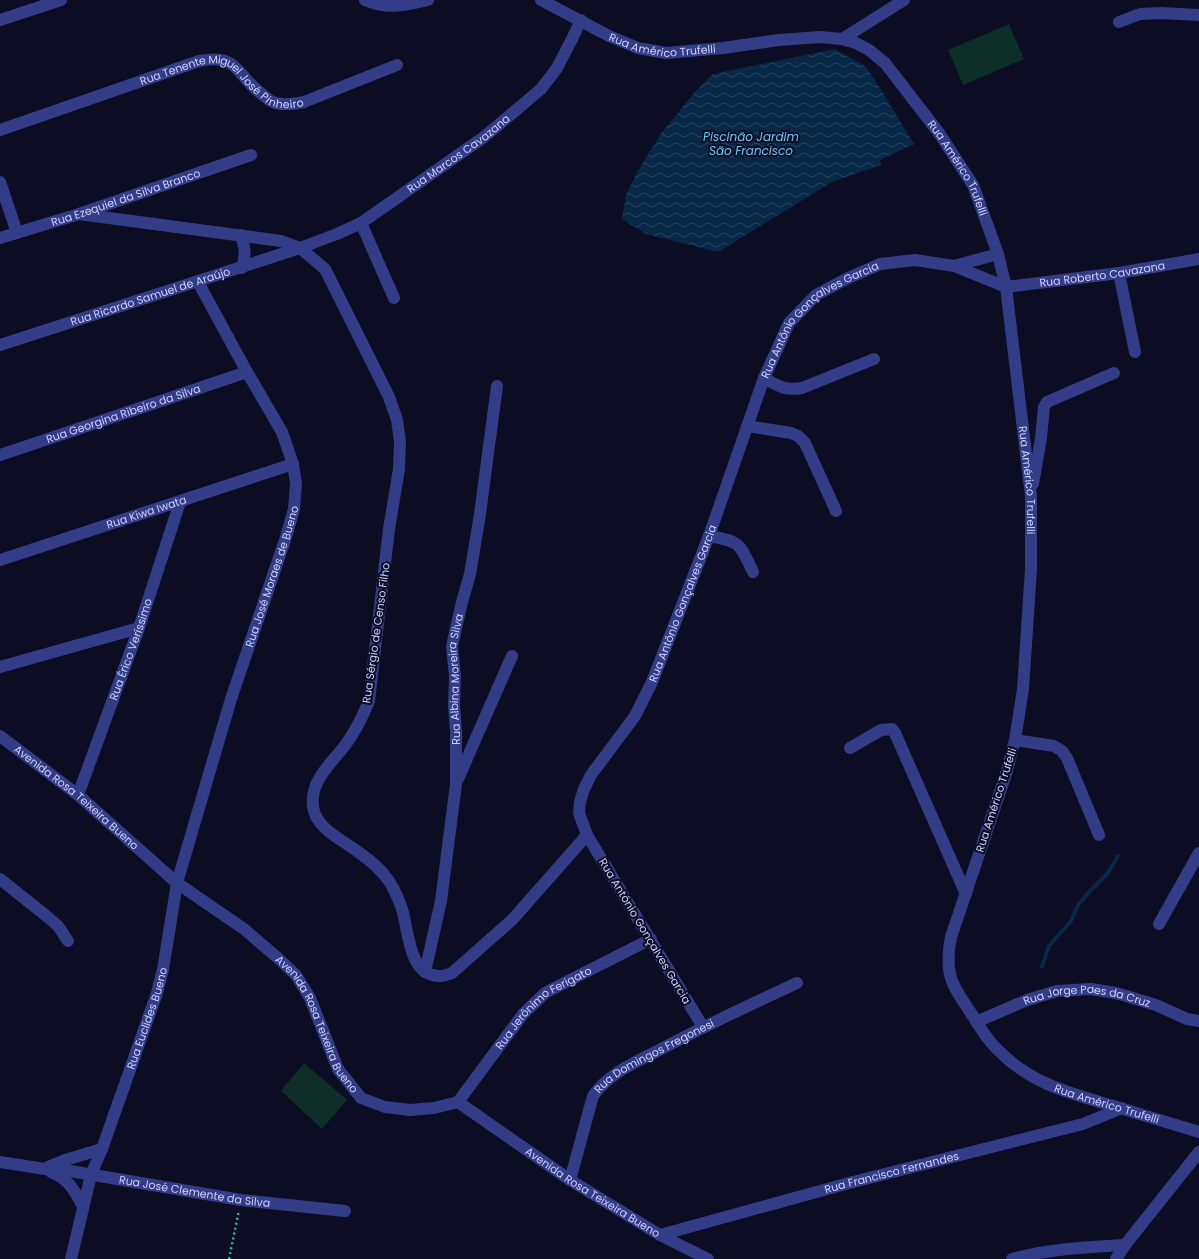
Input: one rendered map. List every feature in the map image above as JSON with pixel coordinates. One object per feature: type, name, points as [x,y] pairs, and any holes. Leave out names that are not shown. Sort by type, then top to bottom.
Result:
[{"type":"street","points":[[0,20],[61,0]]},
{"type":"street","points":[[365,0],[375,4],[396,6],[428,0]]},
{"type":"street","name":"Rua Américo Trufelli","points":[[540,0],[581,20],[609,36],[638,48],[666,53],[723,48],[779,40],[820,37],[842,38],[856,43],[869,50],[885,63],[939,133],[973,185],[998,254],[1006,287],[1030,496],[1031,569],[1023,689],[1015,740],[1006,774],[951,937],[948,954],[948,971],[957,993],[976,1022],[998,1050],[1025,1073],[1040,1082],[1062,1091],[1199,1132]]},
{"type":"street","points":[[842,38],[904,0]]},
{"type":"street","points":[[1119,22],[1140,14],[1161,13],[1199,15]]},
{"type":"street","name":"Rua Marcos Cavazana","points":[[300,248],[361,223],[484,137],[541,89],[557,68],[581,20]]},
{"type":"street","name":"Rua Tenente Miguel José Pinheiro","points":[[0,130],[199,61],[213,58],[225,60],[233,64],[256,90],[273,102],[287,104],[304,102],[397,65]]},
{"type":"street","name":"Rua Ezequiel da Silva Branco","points":[[0,238],[79,214],[251,154]]},
{"type":"street","points":[[0,182],[17,233]]},
{"type":"street","name":"Rua Sérgio de Censo Filho","points":[[79,214],[281,241],[300,248],[325,269],[389,396],[397,420],[400,441],[399,469],[389,528],[369,701],[360,723],[346,744],[320,776],[314,792],[313,806],[316,818],[326,829],[377,867],[389,881],[402,909],[411,950],[417,963],[425,972]]},
{"type":"street","points":[[361,223],[394,298]]},
{"type":"street","points":[[241,235],[246,257],[242,268]]},
{"type":"street","name":"Rua Ricardo Samuel de Araújo","points":[[0,345],[300,248]]},
{"type":"street","name":"Rua Antônio Gonçalves Garcia","points":[[954,266],[998,254]]},
{"type":"street","name":"Rua Roberto Cavazana","points":[[1006,287],[1119,273],[1199,259]]},
{"type":"street","name":"Rua Antônio Gonçalves Garcia","points":[[703,1027],[587,835],[579,813],[580,802],[584,789],[591,775],[635,716],[652,682],[709,536],[764,378],[789,323],[816,296],[846,279],[880,264],[915,260],[954,266],[1006,287]]},
{"type":"street","points":[[1119,273],[1135,352]]},
{"type":"street","name":"Rua José Moraes de Bueno","points":[[177,883],[231,699],[286,537],[294,509],[296,484],[293,464],[282,432],[247,372],[198,282]]},
{"type":"street","points":[[764,378],[785,389],[792,390],[802,388],[874,359]]},
{"type":"street","name":"Rua Georgina Ribeiro da Silva","points":[[0,455],[247,372]]},
{"type":"street","points":[[1030,496],[1039,452],[1044,407],[1047,402],[1114,373]]},
{"type":"street","name":"Rua Albina Moreira Silva","points":[[425,972],[441,901],[456,784],[456,732],[454,706],[455,677],[452,646],[471,566],[480,514],[497,386]]},
{"type":"street","points":[[747,426],[791,433],[798,436],[805,443],[836,511]]},
{"type":"street","name":"Rua Kiwa Iwata","points":[[0,560],[293,464]]},
{"type":"street","name":"Rua Érico Veríssimo","points":[[78,795],[139,628],[180,502]]},
{"type":"street","points":[[709,536],[728,539],[736,543],[741,548],[754,572]]},
{"type":"street","points":[[0,667],[139,628]]},
{"type":"street","points":[[456,784],[512,656]]},
{"type":"street","points":[[850,748],[881,730],[892,729],[966,894]]},
{"type":"street","name":"Avenida Rosa Teixeira Bueno","points":[[0,736],[78,795],[177,883],[244,929],[279,958],[296,975],[310,998],[338,1069],[361,1098],[386,1107],[410,1110],[434,1108],[458,1102],[570,1180],[660,1235],[708,1259]]},
{"type":"street","points":[[1015,740],[1054,746],[1062,751],[1067,758],[1099,835]]},
{"type":"street","points":[[425,972],[441,976],[452,973],[512,920],[587,835]]},
{"type":"street","points":[[1159,924],[1199,853]]},
{"type":"street","points":[[0,879],[58,926],[68,941]]},
{"type":"street","name":"Rua Euclídes Bueno","points":[[71,1259],[83,1206],[92,1175],[157,993],[163,969],[177,883]]},
{"type":"street","name":"Rua Jerônimo Ferigato","points":[[458,1102],[522,1014],[545,993],[651,940]]},
{"type":"street","name":"Rua Domingos Fregonesi","points":[[570,1180],[593,1096],[600,1086],[612,1076],[629,1066],[703,1027],[797,983]]},
{"type":"street","name":"Rua Jorge Paes da Cruz","points":[[976,1022],[1027,1000],[1057,991],[1091,990],[1116,993],[1156,1005],[1187,1019],[1199,1021]]},
{"type":"street","name":"Rua Francisco Fernandes","points":[[660,1235],[849,1183],[1083,1124],[1122,1108]]},
{"type":"street","points":[[45,1169],[66,1160],[102,1149]]},
{"type":"street","points":[[1116,1259],[1125,1245],[1199,1152]]},
{"type":"street","name":"Rua José Clemente da Silva","points":[[0,1162],[45,1169],[70,1171],[241,1200],[345,1211]]},
{"type":"street","name":"Rua José Clemente da Silva","points":[[45,1169],[65,1179],[73,1188],[83,1206]]},
{"type":"street","points":[[1012,1259],[1033,1254],[1125,1245]]},
{"type":"path","points":[[229,1259],[241,1200]]},
{"type":"green space","points":[[1009,24],[1024,59],[963,85],[948,50]]},
{"type":"green space","points":[[304,1063],[347,1100],[322,1129],[281,1091]]},
{"type":"water","name":"Piscinão Jardim São Francisco","points":[[835,49],[865,66],[914,144],[880,160],[881,165],[832,182],[718,252],[646,234],[622,219],[626,195],[637,172],[662,132],[694,93],[713,74]]},
{"type":"waterway","points":[[1042,967],[1049,946],[1071,921],[1078,905],[1108,873],[1118,856]]}]
